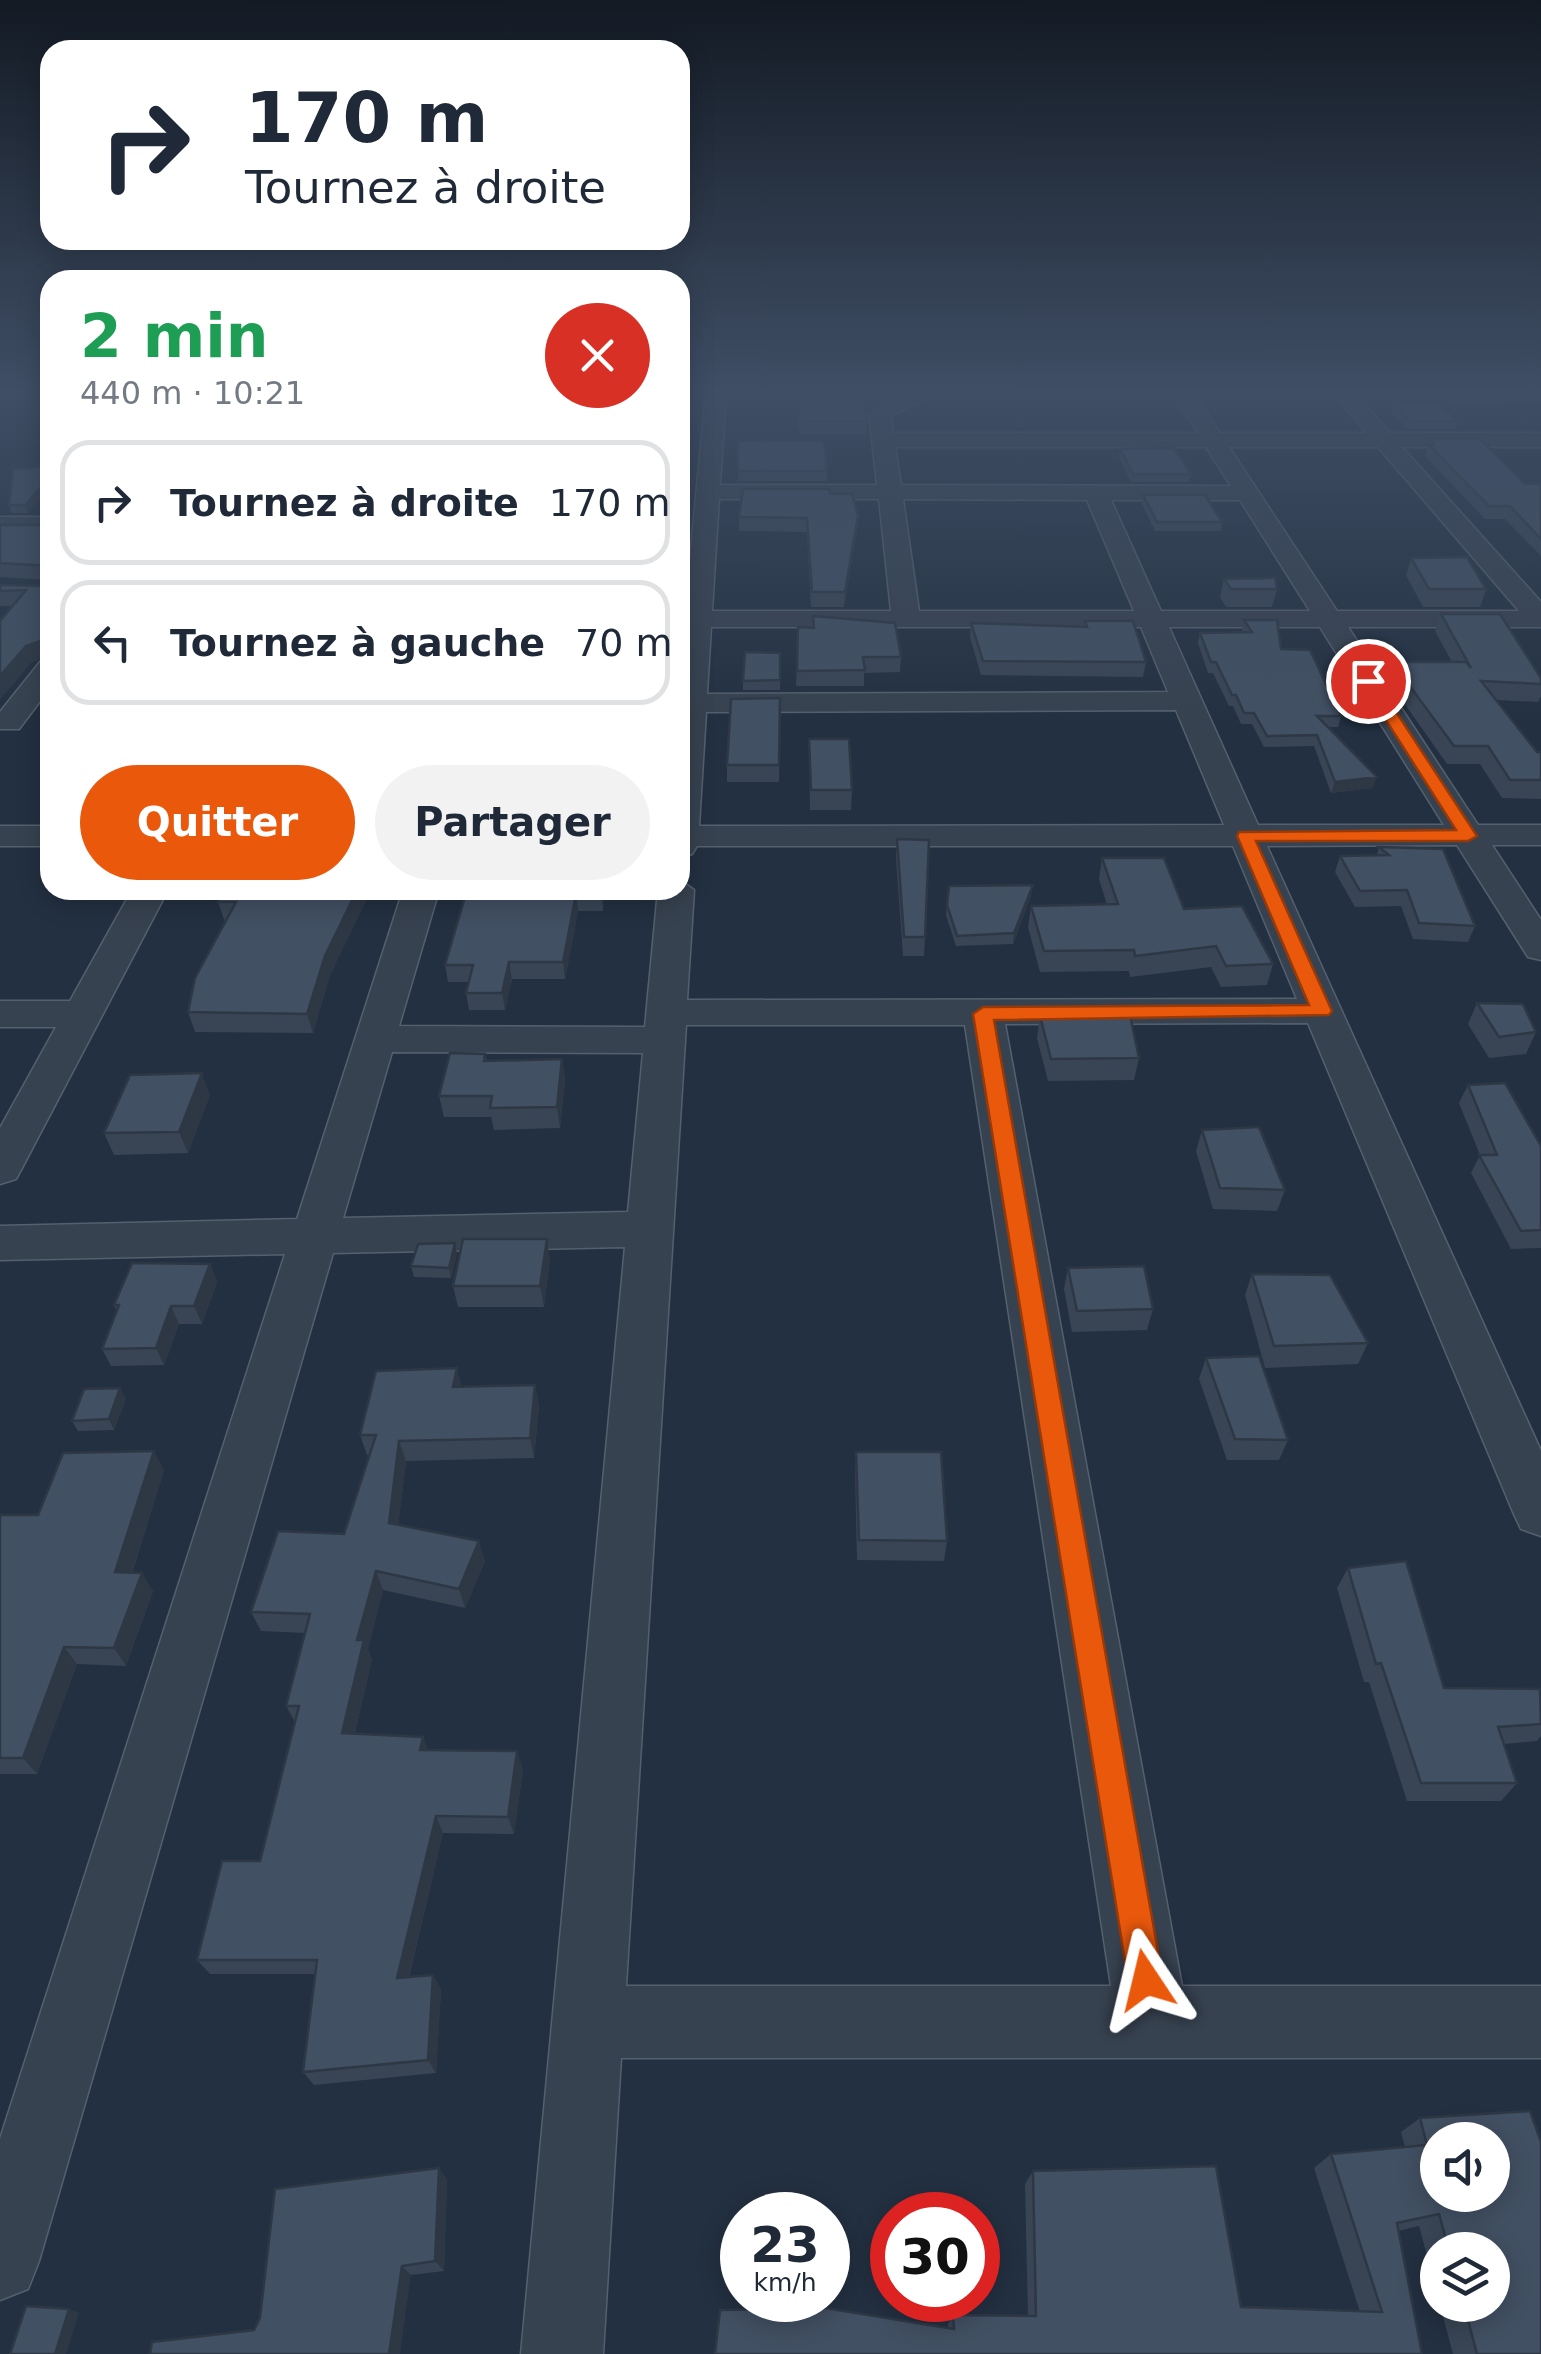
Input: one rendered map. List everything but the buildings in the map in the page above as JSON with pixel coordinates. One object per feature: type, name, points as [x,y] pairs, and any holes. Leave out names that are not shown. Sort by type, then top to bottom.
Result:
[{"type":"street","points":[[690,612],[706,503]]},
{"type":"street","points":[[894,503],[906,619]]},
{"type":"street","points":[[1101,503],[1538,1500]]},
{"type":"street","points":[[1254,503],[1541,949]]},
{"type":"street","points":[[1439,503],[1541,619]]},
{"type":"street","points":[[0,524],[40,524]]},
{"type":"street","points":[[690,619],[1541,619]]},
{"type":"street","points":[[690,661],[690,715]]},
{"type":"street","points":[[4,722],[40,680]]},
{"type":"street","points":[[691,703],[1187,701]]},
{"type":"street","points":[[4,722],[40,722]]},
{"type":"street","points":[[0,836],[40,836]]},
{"type":"street","points":[[690,836],[1541,836]]},
{"type":"street","points":[[0,1168],[145,900]]},
{"type":"street","points":[[0,2261],[417,900]]},
{"type":"street","points":[[562,2354],[675,900]]},
{"type":"street","points":[[375,1039],[983,1014],[1322,1011]]},
{"type":"street","points":[[0,1014],[83,1014]]},
{"type":"street","points":[[983,1014],[1152,2019]]},
{"type":"street","points":[[0,1243],[650,1229]]},
{"type":"street","points":[[586,2022],[1541,2022]]},
{"type":"route","points":[[1146,1980],[983,1014],[1322,1011],[1246,836],[1468,836],[1368,681]]}]
